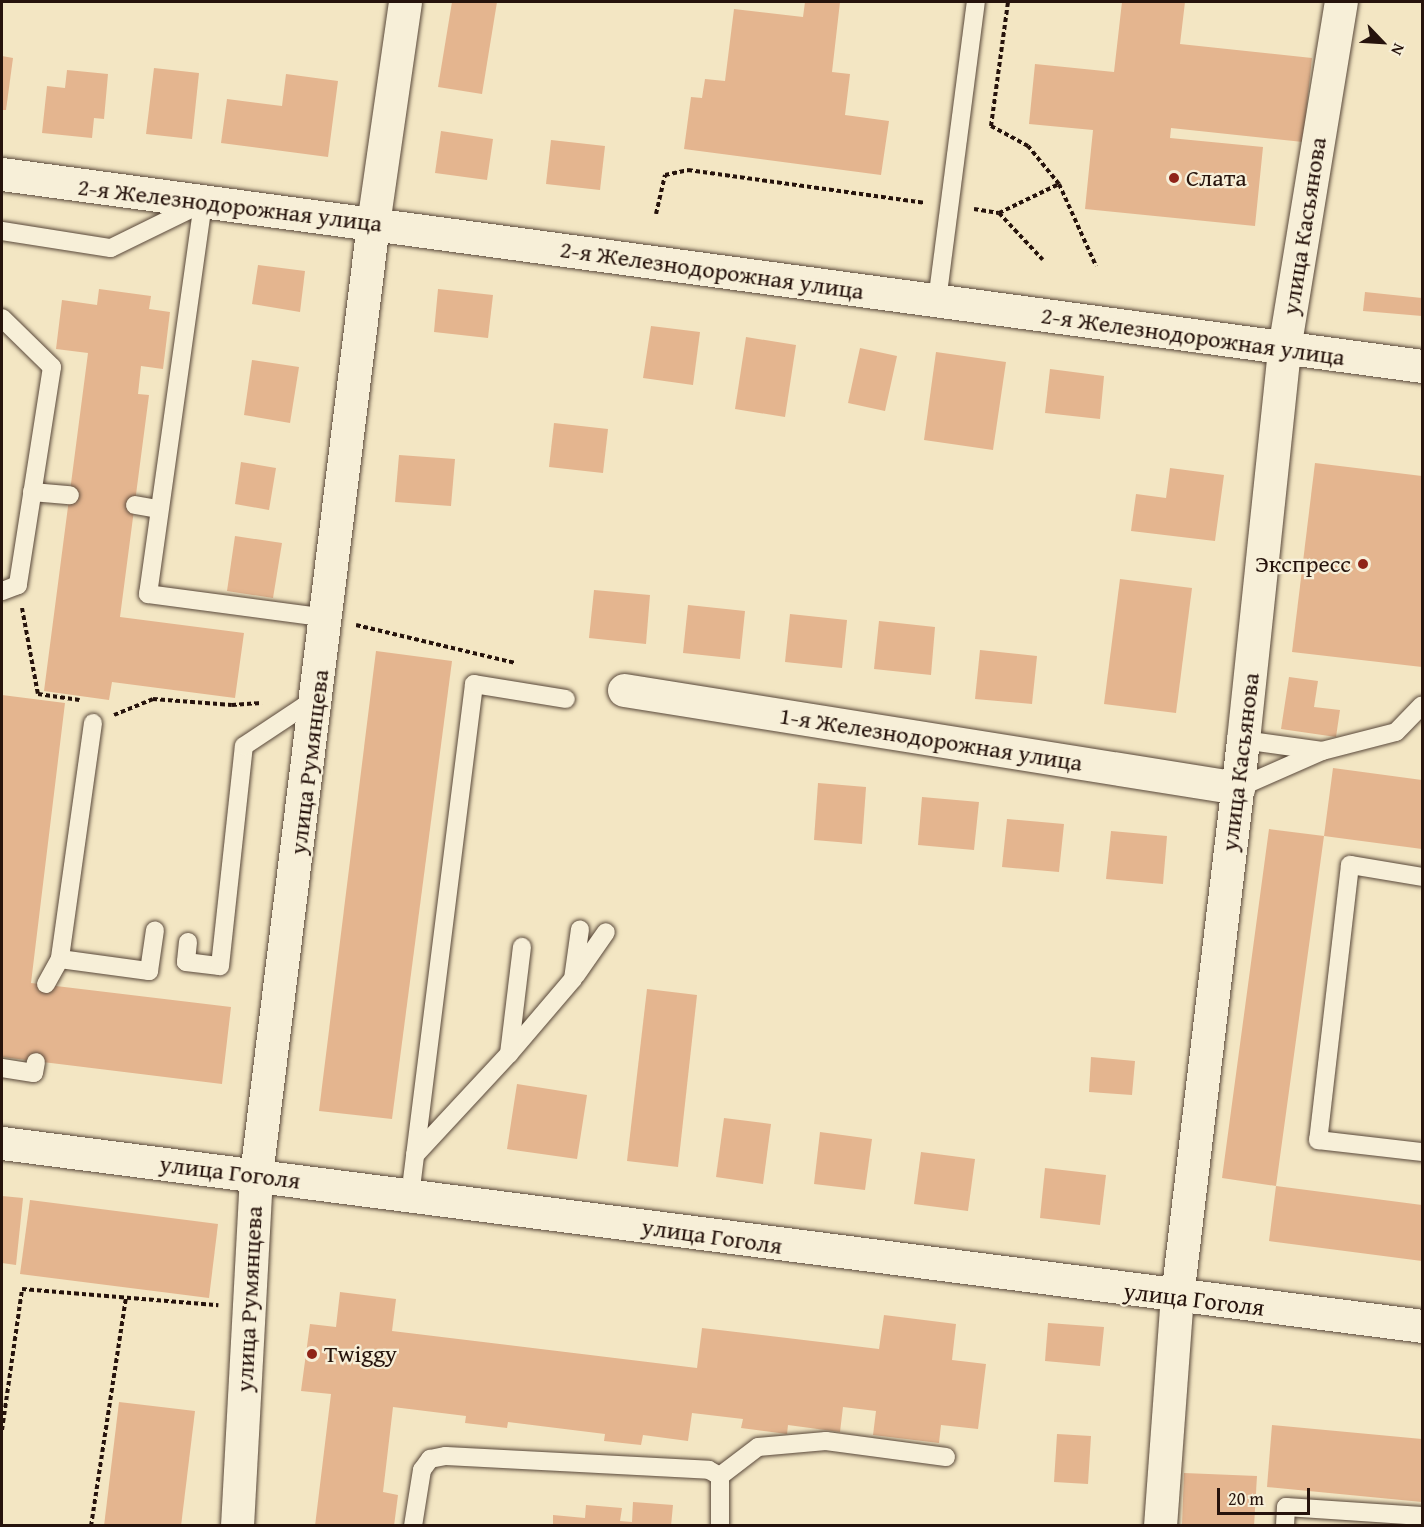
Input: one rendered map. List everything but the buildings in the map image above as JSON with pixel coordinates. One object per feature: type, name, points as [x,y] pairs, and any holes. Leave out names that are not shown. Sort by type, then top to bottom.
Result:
[{"type":"street","name":"улица Румянцева","points":[[237,1526],[256,1175],[327,618],[373,224],[405,2]]},
{"type":"street","name":"улица Касьянова","points":[[1160,1526],[1177,1297],[1238,788],[1284,349],[1341,2]]},
{"type":"street","name":"2-я Железнодорожная улица","points":[[2,176],[1422,366]]},
{"type":"street","name":"1-я Железнодорожная улица","points":[[624,690],[1238,788]]},
{"type":"street","name":"улица Гоголя","points":[[2,1143],[1177,1297],[1422,1326]]},
{"type":"lane","points":[[937,301],[976,2]]},
{"type":"lane","points":[[2,231],[111,248],[203,203]]},
{"type":"lane","points":[[203,203],[158,509],[148,594],[327,618]]},
{"type":"lane","points":[[2,318],[52,367],[32,492],[10,588]]},
{"type":"lane","points":[[32,492],[70,495]]},
{"type":"lane","points":[[135,505],[158,509]]},
{"type":"lane","points":[[410,1196],[474,684],[566,699]]},
{"type":"lane","points":[[188,942],[186,962],[220,966],[244,746],[317,698]]},
{"type":"lane","points":[[1238,788],[1322,751],[1396,732],[1422,705]]},
{"type":"lane","points":[[46,984],[60,959],[93,723]]},
{"type":"lane","points":[[1243,740],[1322,751]]},
{"type":"lane","points":[[1422,877],[1350,865],[1318,1140],[1422,1152]]},
{"type":"lane","points":[[573,980],[580,929]]},
{"type":"lane","points":[[60,959],[149,971],[154,930]]},
{"type":"lane","points":[[415,1155],[509,1054],[573,980],[606,932]]},
{"type":"lane","points":[[509,1054],[522,947]]},
{"type":"lane","points":[[2,1068],[34,1073],[36,1062]]},
{"type":"lane","points":[[720,1476],[758,1447],[826,1441],[946,1457]]},
{"type":"lane","points":[[413,1526],[422,1470],[430,1458],[446,1456],[683,1466],[720,1476]]},
{"type":"lane","points":[[720,1476],[720,1526]]},
{"type":"lane","points":[[1285,1526],[1286,1507],[1422,1516]]},
{"type":"path","points":[[1008,2],[991,126],[1028,146],[1059,184],[1096,266]]},
{"type":"path","points":[[656,214],[665,175],[688,170],[999,213],[1059,184]]},
{"type":"path","points":[[999,213],[1043,260]]},
{"type":"path","points":[[10,588],[38,694],[84,701],[93,723],[153,699],[232,705]]},
{"type":"path","points":[[327,618],[521,664]]},
{"type":"path","points":[[2,1430],[22,1289],[249,1307]]},
{"type":"path","points":[[92,1526],[126,1297]]},
{"type":"place","name":"Слата","points":[[1174,178]]},
{"type":"place","name":"Экспресс","points":[[1363,564]]},
{"type":"place","name":"Twiggy","points":[[312,1354]]}]
